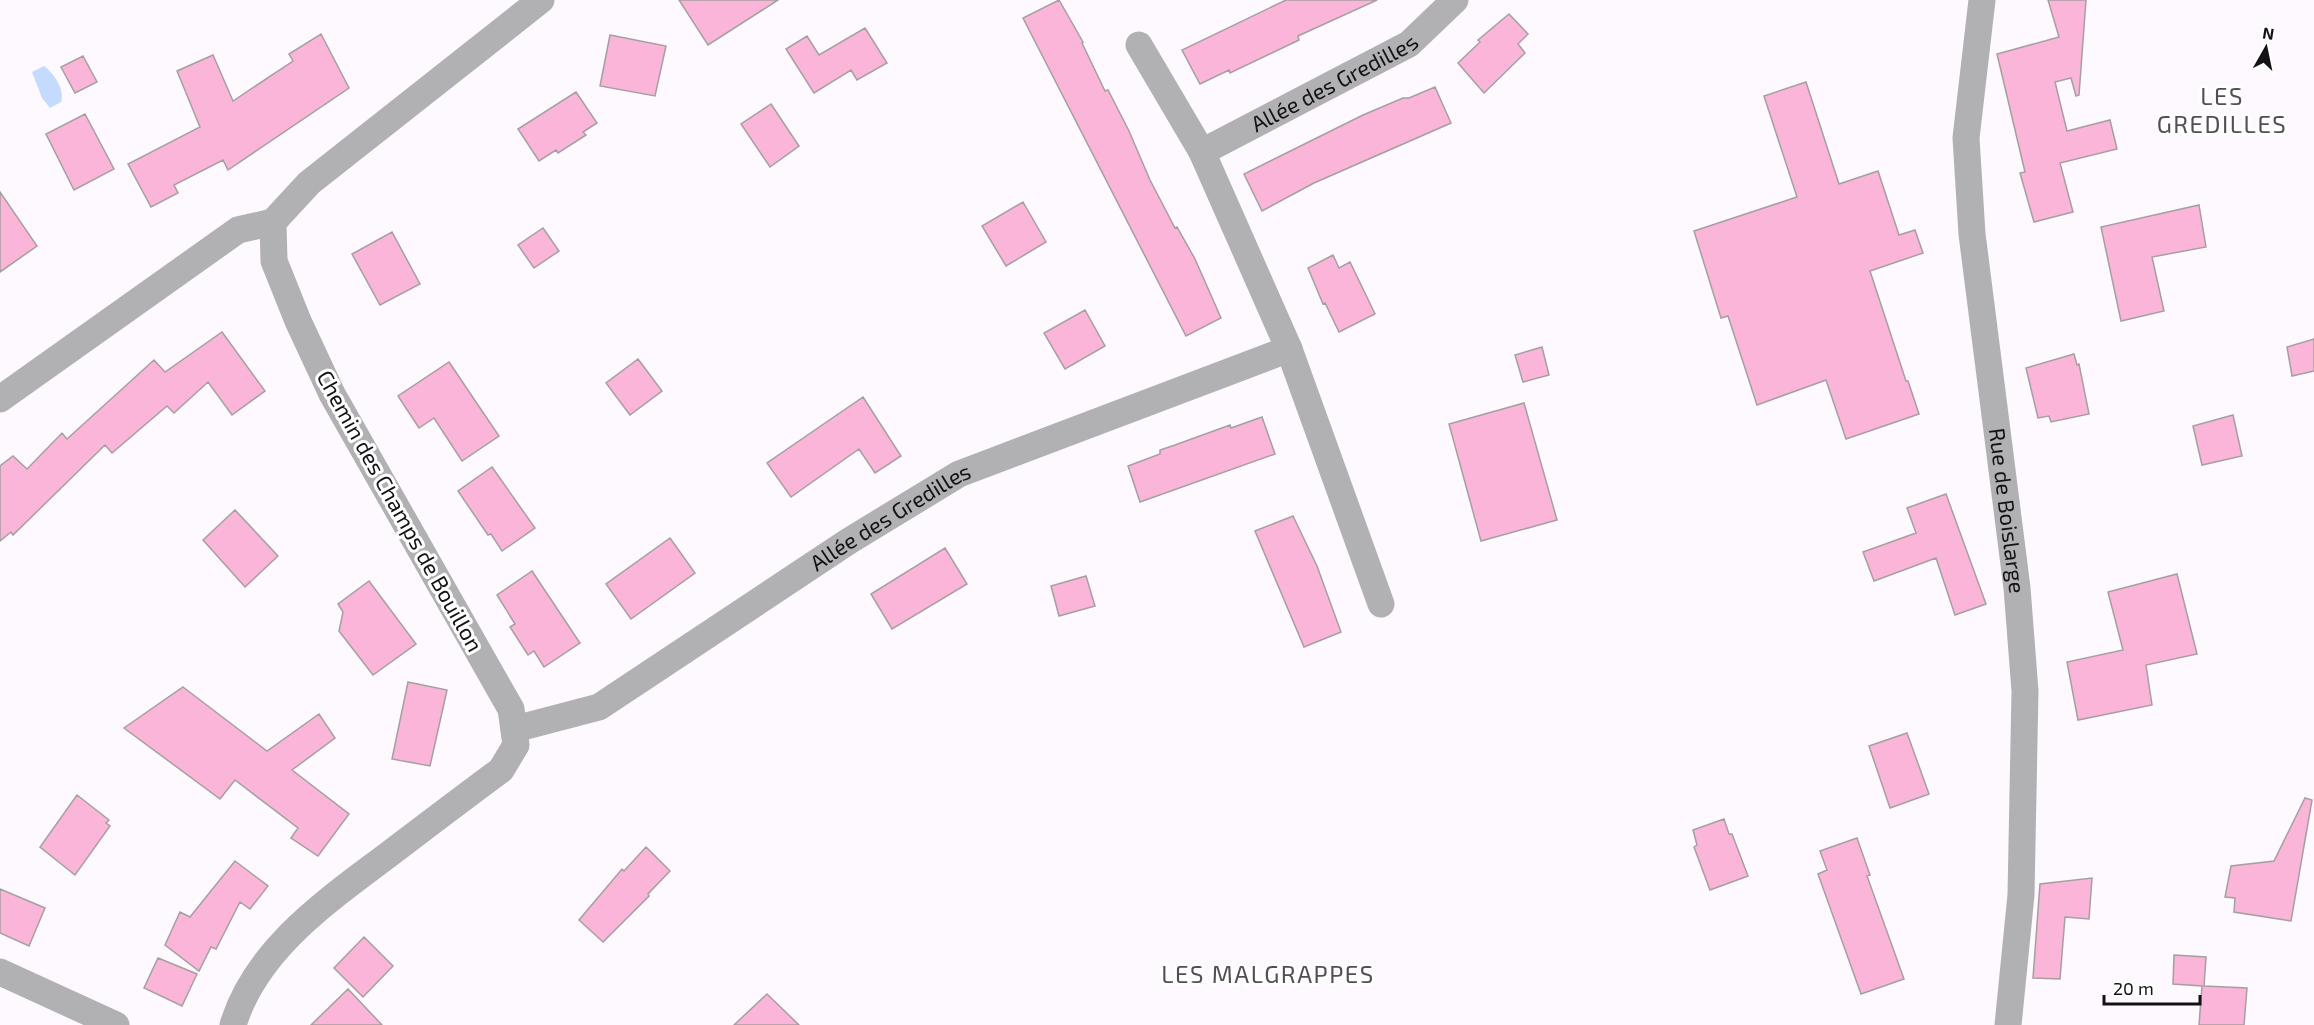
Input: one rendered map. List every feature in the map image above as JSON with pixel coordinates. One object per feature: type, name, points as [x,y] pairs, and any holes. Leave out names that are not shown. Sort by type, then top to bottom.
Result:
[{"type":"street","points":[[0,399],[238,230],[273,222],[309,183],[542,0]]},
{"type":"street","name":"Allée des Gredilles","points":[[1202,152],[1409,44],[1455,0]]},
{"type":"street","name":"Rue de Boislarge","points":[[1982,0],[1966,138],[1972,234],[2017,588],[2025,691],[2021,895],[2008,1025]]},
{"type":"street","points":[[1139,45],[1202,152],[1289,348],[1381,604]]},
{"type":"street","name":"Chemin des Champs de Bouillon","points":[[273,222],[274,261],[298,321],[332,394],[510,710],[515,729]]},
{"type":"street","name":"Allée des Gredilles","points":[[515,729],[598,707],[849,541],[958,474],[1289,348]]},
{"type":"street","points":[[233,1025],[237,1012],[258,973],[310,914],[501,770],[516,745],[515,729]]},
{"type":"street","points":[[0,972],[116,1025]]},
{"type":"water","points":[[44,66],[55,77],[62,97],[61,102],[50,108],[42,98],[32,72]]},
{"type":"building","points":[[679,0],[778,0],[708,45]]},
{"type":"building","points":[[1059,0],[1083,42],[1105,91],[1108,90],[1129,131],[1150,180],[1175,228],[1177,227],[1195,259],[1221,318],[1186,336],[1023,18]]},
{"type":"building","points":[[1286,0],[1377,0],[1298,36],[1299,40],[1230,73],[1229,70],[1200,84],[1182,50]]},
{"type":"building","points":[[2048,0],[2086,0],[2079,95],[2076,96],[2071,78],[2055,82],[2067,131],[2110,120],[2117,149],[2060,163],[2073,212],[2034,222],[2020,173],[2025,172],[1997,54],[2059,37]]},
{"type":"building","points":[[1509,14],[1528,34],[1518,44],[1525,53],[1484,93],[1458,63],[1480,42],[1478,40]]},
{"type":"building","points":[[865,28],[887,63],[857,80],[851,70],[814,93],[786,49],[807,36],[819,55]]},
{"type":"building","points":[[321,34],[349,88],[228,170],[223,160],[174,185],[178,193],[151,207],[128,164],[200,127],[177,71],[213,55],[233,101],[293,61],[289,54]]},
{"type":"building","points":[[610,35],[666,46],[655,96],[600,86]]},
{"type":"building","points":[[83,56],[97,82],[75,93],[61,67]]},
{"type":"building","points":[[1806,82],[1839,184],[1878,171],[1899,235],[1915,230],[1923,253],[1870,271],[1919,414],[1846,439],[1826,380],[1757,405],[1728,316],[1721,318],[1694,231],[1797,197],[1764,96]]},
{"type":"building","points":[[1435,87],[1451,123],[1314,183],[1262,211],[1244,174],[1363,115]]},
{"type":"building","points":[[576,92],[597,123],[583,132],[586,135],[558,153],[556,150],[539,161],[518,129]]},
{"type":"building","points":[[771,104],[799,146],[770,167],[741,124]]},
{"type":"building","points":[[85,114],[114,169],[74,190],[46,134]]},
{"type":"building","points":[[0,192],[37,246],[0,272]]},
{"type":"building","points":[[1023,202],[1046,242],[1006,266],[982,226]]},
{"type":"building","points":[[2199,205],[2206,247],[2152,257],[2164,311],[2121,321],[2101,227]]},
{"type":"building","points":[[543,228],[559,251],[534,268],[518,245]]},
{"type":"building","points":[[392,232],[420,284],[380,305],[352,254]]},
{"type":"building","points":[[1333,255],[1339,268],[1350,262],[1375,314],[1339,332],[1325,303],[1323,304],[1308,268]]},
{"type":"building","points":[[1085,310],[1105,346],[1065,369],[1044,333]]},
{"type":"building","points":[[222,332],[265,391],[232,415],[208,382],[174,413],[167,406],[112,453],[105,445],[13,535],[11,532],[0,541],[0,466],[13,456],[27,469],[62,433],[67,439],[154,360],[165,372]]},
{"type":"building","points":[[2314,339],[2314,371],[2292,376],[2287,347]]},
{"type":"building","points":[[1542,347],[1549,375],[1523,382],[1515,355]]},
{"type":"building","points":[[2074,354],[2077,365],[2079,364],[2089,414],[2051,422],[2049,416],[2038,418],[2026,368]]},
{"type":"building","points":[[638,359],[662,391],[630,415],[606,383]]},
{"type":"building","points":[[449,362],[499,436],[462,461],[434,418],[419,428],[398,396]]},
{"type":"building","points":[[863,397],[901,456],[875,473],[859,449],[791,497],[767,463]]},
{"type":"building","points":[[1524,403],[1557,520],[1481,541],[1449,424]]},
{"type":"building","points":[[2233,415],[2242,456],[2202,465],[2193,426]]},
{"type":"building","points":[[1262,417],[1275,454],[1140,502],[1128,466],[1160,454],[1160,450],[1230,425],[1231,428]]},
{"type":"building","points":[[492,467],[535,528],[502,551],[491,534],[488,535],[458,491]]},
{"type":"building","points":[[1946,494],[1986,604],[1955,615],[1936,558],[1874,581],[1863,552],[1916,533],[1907,508]]},
{"type":"building","points":[[235,510],[278,556],[245,587],[203,540]]},
{"type":"building","points":[[1293,516],[1317,566],[1341,632],[1304,647],[1255,531]]},
{"type":"building","points":[[670,538],[695,573],[631,619],[606,584]]},
{"type":"building","points":[[945,548],[967,584],[892,629],[871,594]]},
{"type":"building","points":[[532,571],[580,643],[544,667],[534,651],[528,655],[510,627],[515,624],[497,595]]},
{"type":"building","points":[[2177,574],[2197,654],[2146,665],[2152,705],[2078,720],[2067,662],[2123,650],[2108,592]]},
{"type":"building","points":[[1086,576],[1095,606],[1059,616],[1051,586]]},
{"type":"building","points":[[369,581],[416,644],[373,675],[339,631],[343,612],[338,604]]},
{"type":"building","points":[[408,682],[447,690],[430,766],[392,759]]},
{"type":"building","points":[[183,687],[267,751],[319,714],[335,738],[292,770],[349,814],[318,856],[291,838],[298,828],[235,780],[220,799],[124,728]]},
{"type":"building","points":[[1907,733],[1929,794],[1890,808],[1869,746]]},
{"type":"building","points":[[77,795],[109,820],[106,823],[110,826],[75,875],[40,847]]},
{"type":"building","points":[[2305,798],[2312,800],[2291,921],[2234,912],[2235,898],[2225,897],[2231,866],[2274,861]]},
{"type":"building","points":[[1724,819],[1748,876],[1710,890],[1694,847],[1697,845],[1693,830]]},
{"type":"building","points":[[1857,838],[1870,875],[1867,876],[1904,979],[1861,994],[1818,874],[1827,870],[1820,851]]},
{"type":"building","points":[[646,847],[670,871],[648,894],[649,896],[603,942],[579,920],[622,869],[624,871]]},
{"type":"building","points":[[235,861],[268,886],[250,909],[240,902],[216,949],[211,947],[199,971],[165,945],[180,912],[190,917]]},
{"type":"building","points":[[2092,878],[2089,919],[2065,917],[2060,979],[2033,978],[2040,884]]},
{"type":"building","points":[[0,889],[45,908],[29,946],[0,933]]},
{"type":"building","points":[[364,937],[393,966],[363,997],[334,968]]},
{"type":"building","points":[[2174,955],[2206,957],[2204,986],[2247,988],[2244,1025],[2199,1025],[2202,986],[2173,984]]},
{"type":"building","points":[[158,958],[197,974],[182,1006],[144,988]]},
{"type":"building","points":[[348,989],[382,1025],[311,1025]]},
{"type":"building","points":[[767,994],[799,1025],[734,1025]]},
{"type":"district","name":"LES GREDILLES","points":[[2222,111]]},
{"type":"district","name":"LES MALGRAPPES","points":[[1268,975]]}]
